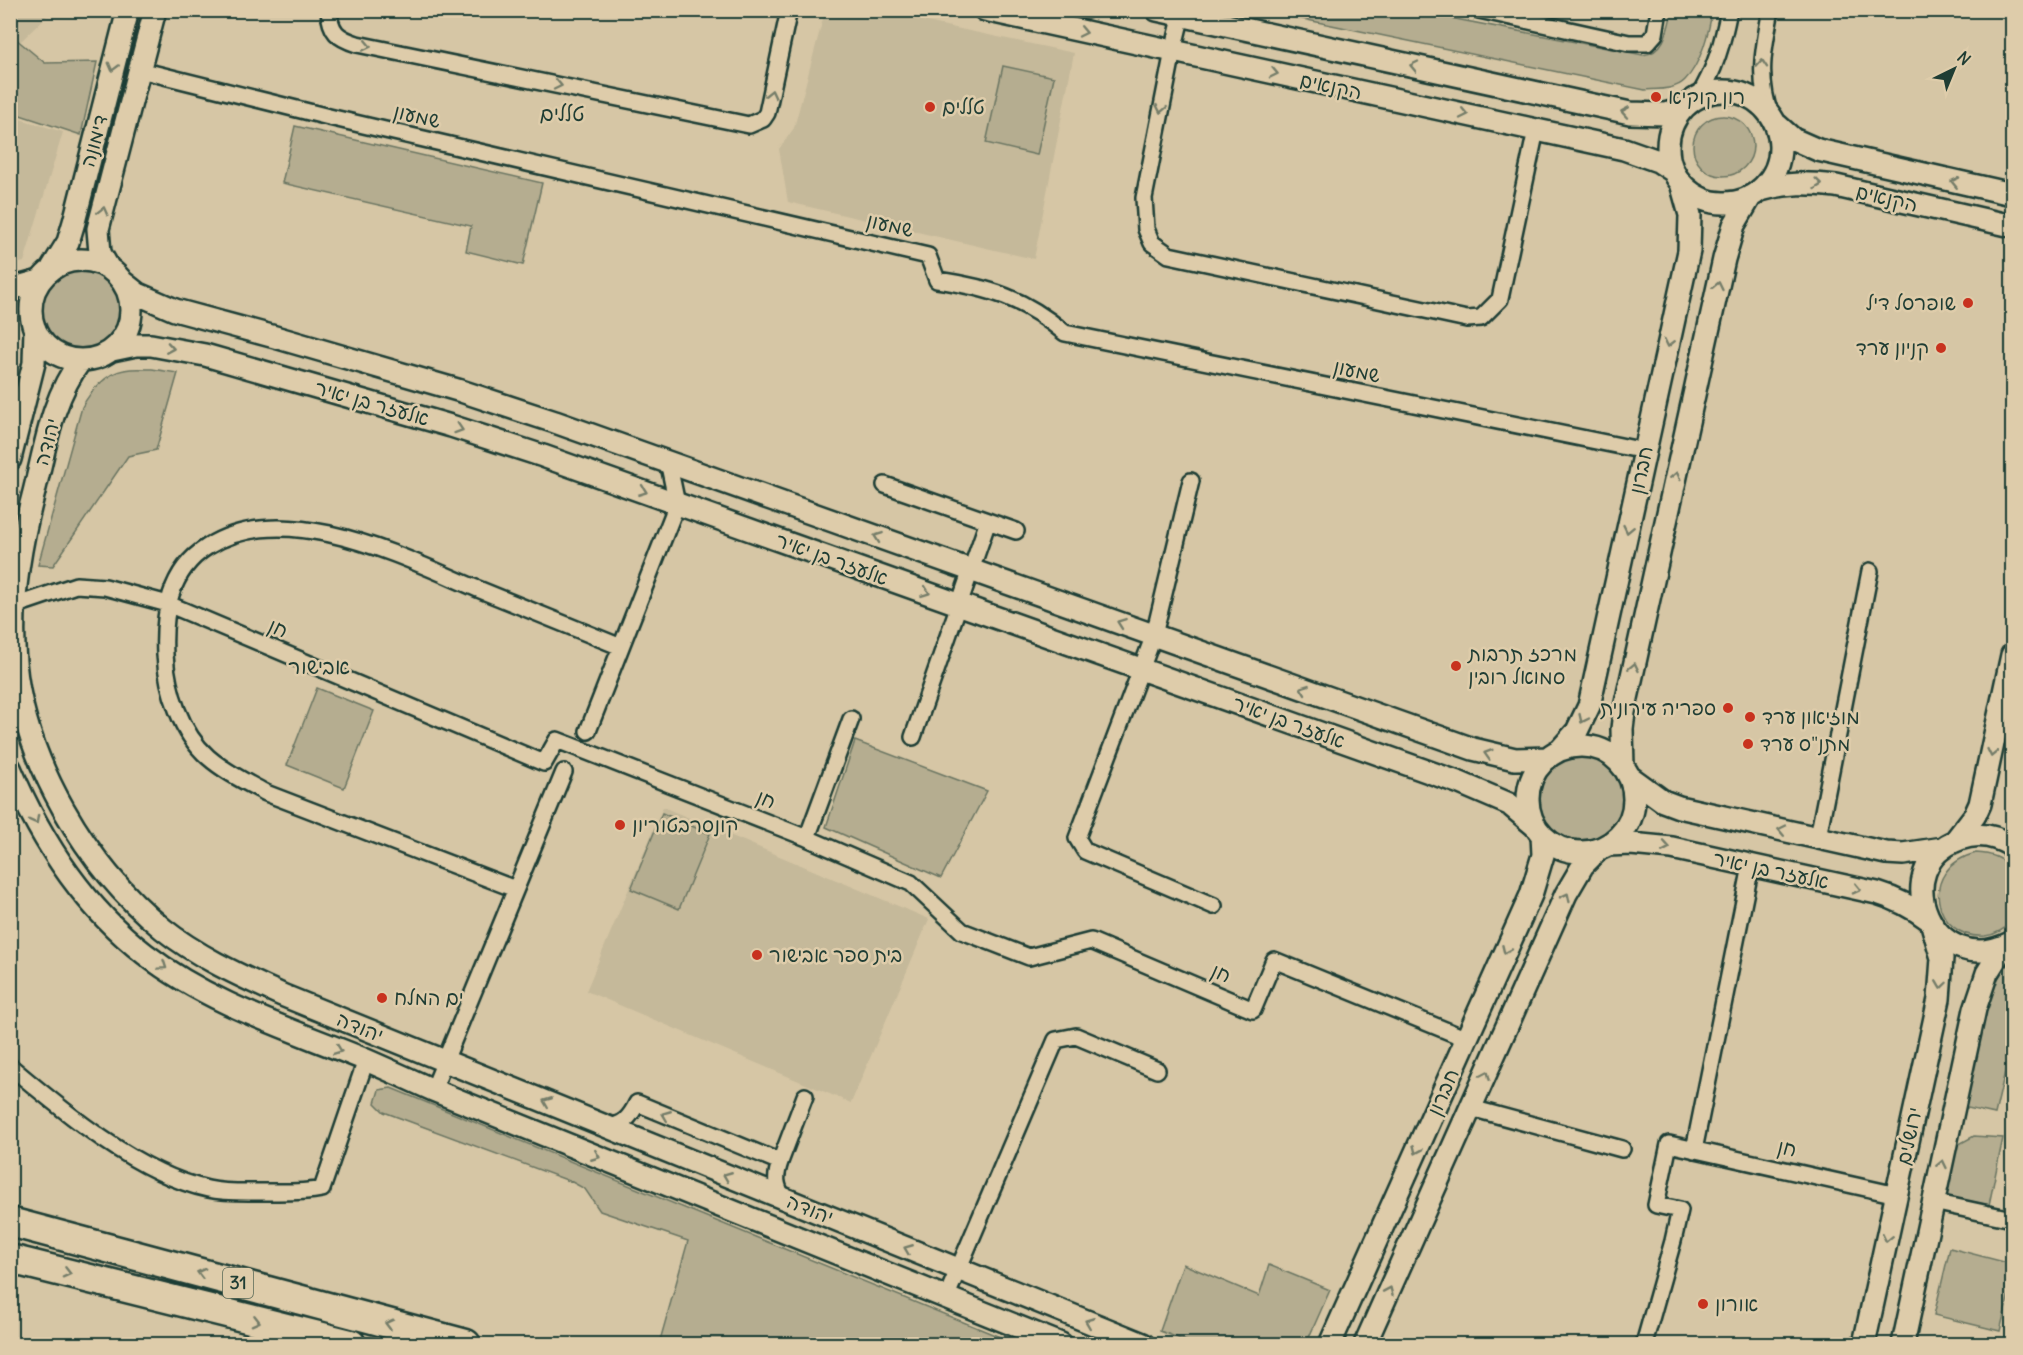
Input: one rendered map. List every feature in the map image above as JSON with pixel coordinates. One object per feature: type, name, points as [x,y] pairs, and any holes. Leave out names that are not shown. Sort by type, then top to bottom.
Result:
[{"type":"highway","name":"31","points":[[10,1222],[466,1344]]},
{"type":"highway","name":"31","points":[[10,1259],[351,1344]]},
{"type":"street","name":"דימונה","points":[[46,274],[68,242],[128,10]]},
{"type":"street","name":"דימונה","points":[[108,267],[100,253],[98,230],[155,10]]},
{"type":"street","points":[[329,10],[330,22],[337,35],[357,44],[749,125],[763,119],[767,113],[789,10]]},
{"type":"street","name":"הקנאים","points":[[985,10],[1642,154],[1658,161],[1677,177]]},
{"type":"street","name":"הקנאים","points":[[1157,10],[1182,13],[1630,113],[1665,114],[1690,103]]},
{"type":"street","points":[[1479,10],[1629,43],[1647,43],[1655,34],[1659,10]]},
{"type":"street","points":[[1729,10],[1710,76],[1674,120],[1668,139],[1669,159],[1677,177],[1692,194],[1722,203],[1737,202],[1756,193],[1772,176],[1779,159],[1780,147],[1764,97],[1762,78],[1762,60],[1771,10]]},
{"type":"street","points":[[1182,13],[1144,198],[1146,228],[1152,243],[1169,255],[1467,319],[1481,318],[1500,299],[1536,130]]},
{"type":"street","name":"שמעון","points":[[140,70],[340,120],[928,256],[937,280],[973,285],[1008,296],[1044,315],[1065,333],[1645,452]]},
{"type":"street","points":[[1690,103],[1711,92],[1738,93],[1762,106],[1773,120]]},
{"type":"street","name":"הקנאים","points":[[1773,120],[1793,138],[1818,150],[2013,195]]},
{"type":"street","name":"חברון","points":[[1553,753],[1577,731],[1589,706],[1689,251],[1690,215],[1677,177]]},
{"type":"street","name":"הקנאים","points":[[1756,193],[1792,183],[1836,186],[2013,226]]},
{"type":"street","name":"חברון","points":[[1626,771],[1622,729],[1624,712],[1724,259],[1734,225],[1756,193]]},
{"type":"street","points":[[10,289],[46,274],[66,261],[80,259],[95,261],[108,267],[124,283],[132,306],[131,318],[128,330],[112,350],[97,358],[81,360],[66,358],[42,342],[33,322],[10,301]]},
{"type":"street","points":[[33,322],[33,292],[46,274]]},
{"type":"street","name":"אלעזר בן יאיר","points":[[124,283],[138,294],[175,310],[461,391],[668,461],[1481,752],[1515,759],[1553,753]]},
{"type":"street","name":"יהודה","points":[[10,459],[34,363],[33,322]]},
{"type":"street","name":"אלעזר בן יאיר","points":[[112,350],[136,345],[151,345],[215,358],[451,426],[543,456],[1470,787],[1509,804],[1538,830]]},
{"type":"street","name":"יהודה","points":[[81,360],[59,397],[26,521],[14,606],[15,662],[25,715],[33,742],[46,773],[74,826],[101,865],[120,887],[164,929],[220,965],[282,995],[1143,1344]]},
{"type":"street","points":[[588,731],[677,504],[668,461]]},
{"type":"street","points":[[1191,482],[1154,635],[1077,838],[1085,851],[1214,906]]},
{"type":"street","points":[[885,485],[1016,531]]},
{"type":"street","points":[[913,737],[988,521]]},
{"type":"street","points":[[515,889],[266,793],[229,772],[207,756],[188,731],[172,697],[164,634],[168,604],[174,585],[185,566],[200,551],[219,540],[243,531],[272,528],[301,530],[375,546],[621,647]]},
{"type":"street","points":[[1818,837],[1870,571]]},
{"type":"street","name":"חן","points":[[14,606],[76,585],[105,587],[168,604],[543,764],[557,740],[807,838],[911,883],[962,931],[1029,957],[1091,941],[1253,1010],[1274,960],[1467,1039]]},
{"type":"street","points":[[1949,844],[1975,815],[1980,804],[2013,655]]},
{"type":"street","points":[[807,838],[851,719]]},
{"type":"street","points":[[1626,771],[1634,792],[1634,808],[1620,836],[1603,847],[1574,852],[1551,843],[1538,830],[1529,811],[1528,789],[1536,769],[1553,753],[1578,745],[1595,747],[1610,754],[1626,771],[1663,801],[1679,807],[1886,853],[1903,854],[1949,844],[1964,837],[1984,836],[2013,846]]},
{"type":"street","name":"יהודה","points":[[10,768],[33,817],[60,861],[97,908],[145,954],[205,992],[269,1023],[366,1060],[433,1090],[1061,1344]]},
{"type":"street","points":[[433,1090],[564,772]]},
{"type":"street","name":"חברון","points":[[1330,1344],[1531,895],[1543,855],[1538,830]]},
{"type":"street","name":"אלעזר בן יאיר","points":[[1603,847],[1631,844],[1660,846],[1896,898],[1908,904],[1950,943],[1960,948],[1982,951],[2008,944]]},
{"type":"street","name":"ירושלים","points":[[1864,1344],[1942,977],[1942,958],[1922,902],[1922,885],[1931,861],[1949,844]]},
{"type":"street","name":"חברון","points":[[1365,1344],[1566,894],[1583,865],[1603,847]]},
{"type":"street","points":[[1694,1150],[1751,866]]},
{"type":"street","name":"ירושלים","points":[[1903,1344],[1975,1009],[1987,973],[2008,944]]},
{"type":"street","points":[[946,1298],[1056,1040],[1076,1036],[1157,1070]]},
{"type":"street","points":[[10,1066],[83,1125],[152,1168],[207,1189],[234,1192],[305,1193],[322,1189],[366,1060]]},
{"type":"street","points":[[784,1199],[776,1187],[775,1175],[805,1096]]},
{"type":"street","points":[[607,1127],[618,1126],[626,1120],[637,1103],[780,1162]]},
{"type":"street","points":[[1471,1108],[1622,1149]]},
{"type":"street","name":"חן","points":[[1644,1344],[1674,1241],[1680,1210],[1656,1205],[1669,1144],[1896,1195]]},
{"type":"street","points":[[1933,1202],[2013,1219]]},
{"type":"shaded area","points":[[11,11],[52,11],[19,43],[11,35]]},
{"type":"shaded area","points":[[825,11],[875,11],[1074,53],[1034,259],[788,202],[779,149],[794,128]]},
{"type":"shaded area","points":[[1264,11],[1414,11],[1643,55],[1656,50],[1661,45],[1672,11],[1712,11],[1700,57],[1691,73],[1681,83],[1672,87],[1645,90]]},
{"type":"shaded area","points":[[10,34],[45,63],[97,62],[81,135],[11,112]]},
{"type":"shaded area","points":[[1003,66],[1054,77],[1037,155],[986,143]]},
{"type":"shaded area","points":[[10,116],[63,132],[24,262],[11,265]]},
{"type":"shaded area","points":[[1717,116],[1729,116],[1745,124],[1751,134],[1753,146],[1751,158],[1745,168],[1729,176],[1717,176],[1701,168],[1693,152],[1693,140],[1701,124]]},
{"type":"shaded area","points":[[295,126],[542,183],[523,265],[466,251],[471,226],[282,183]]},
{"type":"shaded area","points":[[81,267],[104,274],[116,286],[123,309],[116,332],[104,344],[81,351],[58,344],[46,332],[39,309],[46,286],[58,274]]},
{"type":"shaded area","points":[[127,369],[152,369],[178,373],[156,450],[128,456],[53,566],[38,565],[82,407],[94,389],[111,375]]},
{"type":"shaded area","points":[[317,688],[374,711],[344,788],[287,765]]},
{"type":"shaded area","points":[[855,741],[987,791],[941,878],[826,827]]},
{"type":"shaded area","points":[[1582,757],[1605,764],[1617,776],[1624,799],[1617,822],[1605,834],[1582,841],[1559,834],[1547,822],[1540,799],[1547,776],[1559,764]]},
{"type":"shaded area","name":"בית ספר אבישור","points":[[663,807],[929,919],[851,1103],[586,991]]},
{"type":"shaded area","points":[[662,813],[710,834],[679,909],[631,889]]},
{"type":"shaded area","points":[[1976,853],[1996,857],[2012,868],[2012,920],[2000,931],[1985,936],[1967,934],[1953,927],[1944,915],[1939,902],[1939,887],[1945,873],[1957,861]]},
{"type":"shaded area","points":[[2012,953],[2012,1042],[1995,1114],[1963,1107],[1992,981],[2005,958]]},
{"type":"shaded area","points":[[391,1088],[1017,1344],[659,1344],[688,1241],[600,1211],[585,1189],[572,1182],[384,1112],[375,1103],[379,1090]]},
{"type":"shaded area","points":[[1974,1136],[2003,1138],[1989,1205],[1941,1195],[1950,1149]]},
{"type":"shaded area","points":[[1950,1248],[2012,1264],[2012,1282],[2000,1331],[1934,1315]]},
{"type":"shaded area","points":[[1183,1264],[1259,1296],[1269,1265],[1330,1290],[1306,1344],[1194,1344],[1160,1331]]},
{"type":"place","name":"רון קוקיא","points":[[1656,97]]},
{"type":"place","name":"טללים","points":[[930,107]]},
{"type":"place","name":"שופרסל דיל","points":[[1968,303]]},
{"type":"place","name":"קניון ערד","points":[[1941,348]]},
{"type":"place","name":"מרכז תרבות סמואל רובין","points":[[1456,666]]},
{"type":"place","name":"ספריה עירונית","points":[[1728,708]]},
{"type":"place","name":"מוזיאון ערד","points":[[1750,717]]},
{"type":"place","name":"מתנ\"ס ערד","points":[[1748,744]]},
{"type":"place","name":"קונסרבטוריון","points":[[620,825]]},
{"type":"place","name":"בית ספר אבישור","points":[[757,955]]},
{"type":"place","name":"ים המלח","points":[[382,998]]},
{"type":"place","name":"אורון","points":[[1703,1304]]},
{"type":"district","name":"טללים","points":[[562,114]]},
{"type":"district","name":"אבישור","points":[[319,667]]}]
